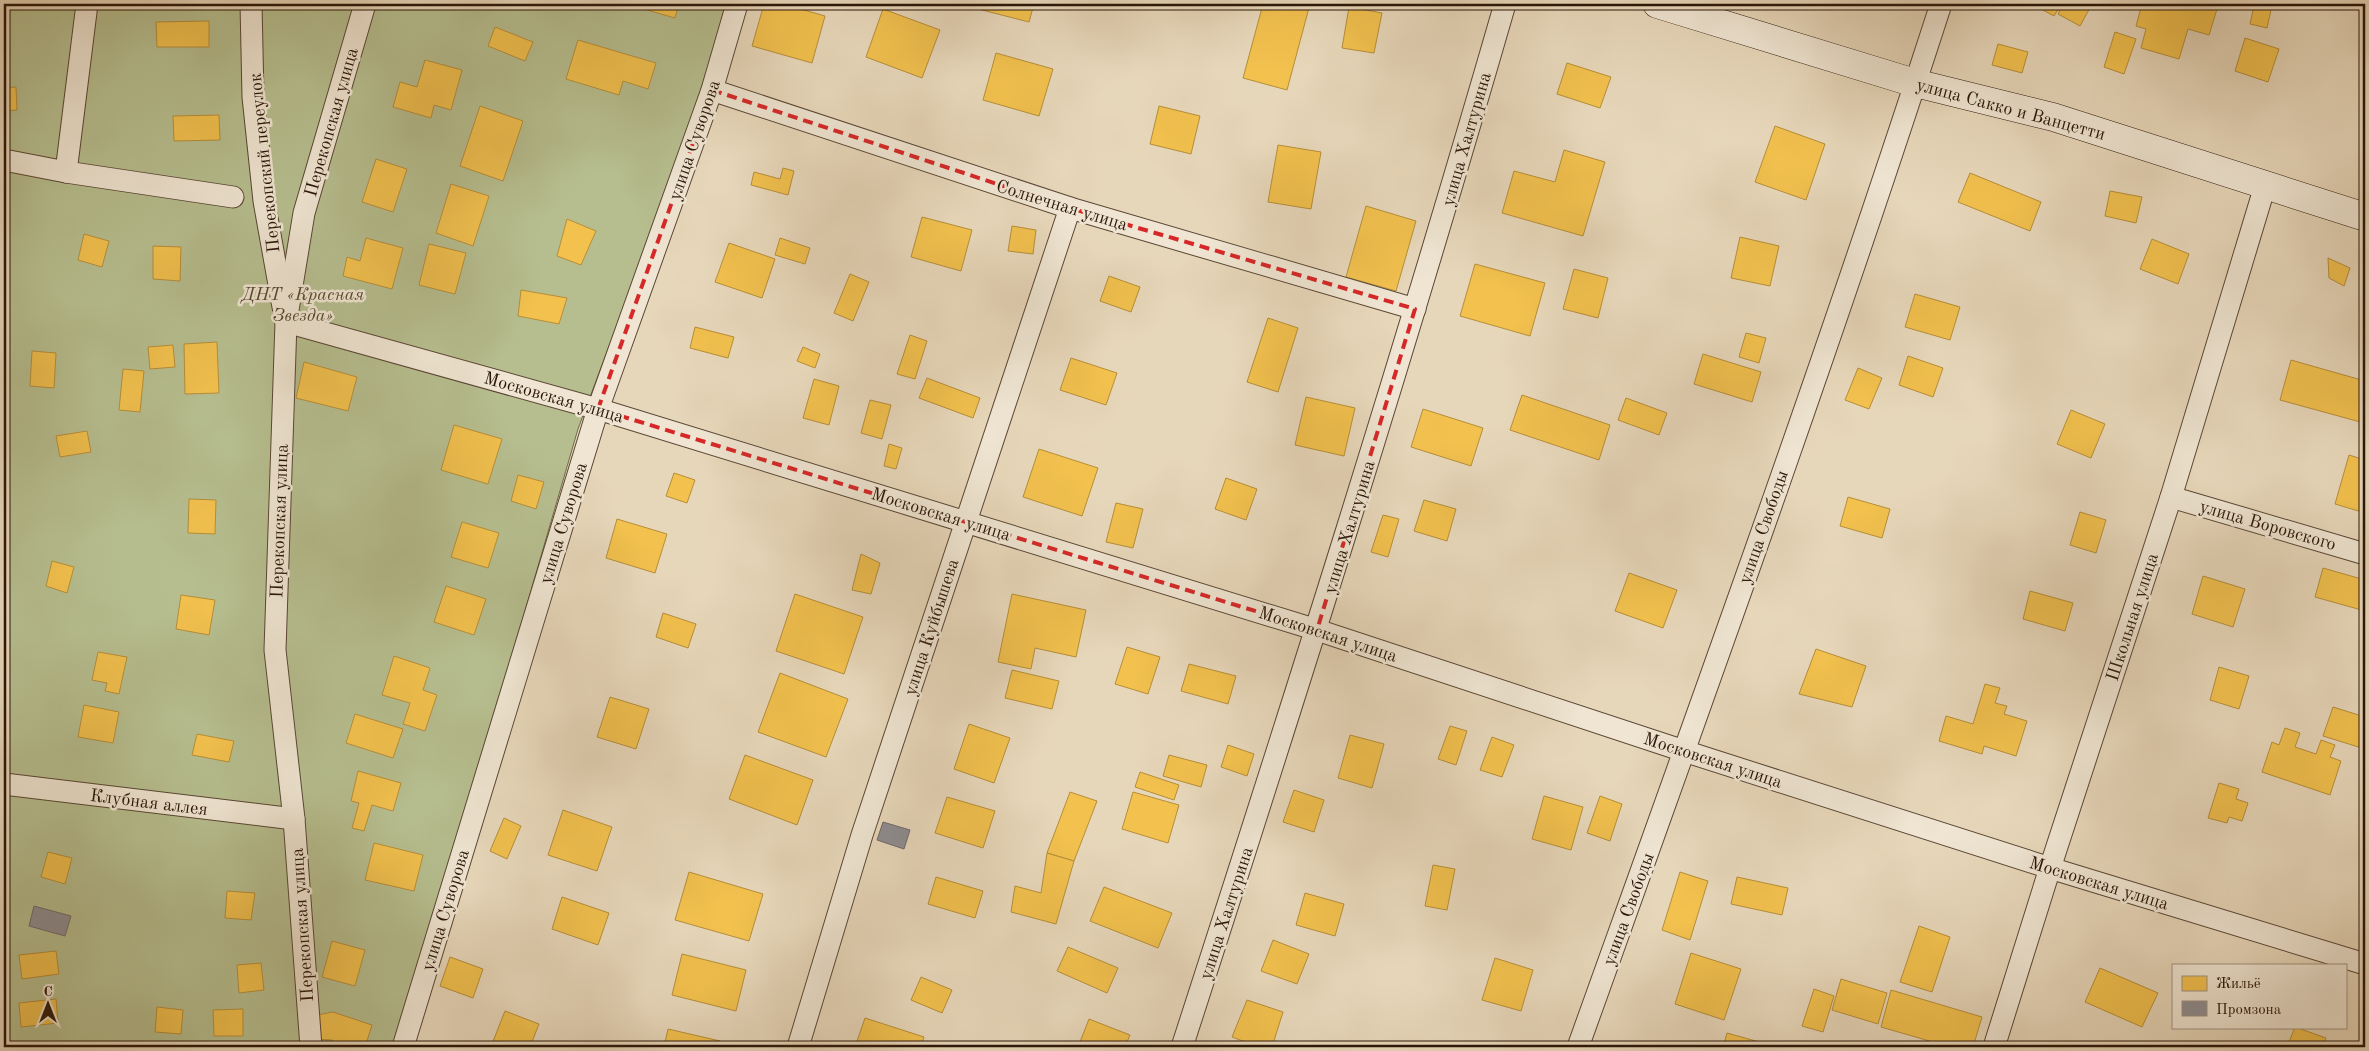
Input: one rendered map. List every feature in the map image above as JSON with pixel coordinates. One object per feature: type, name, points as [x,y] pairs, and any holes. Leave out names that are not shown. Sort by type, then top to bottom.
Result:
[{"type":"main road","name":"улица Сакко и Ванцетти","points":[[1657,4],[1915,83],[2053,118],[2365,217]]},
{"type":"street","points":[[66,172],[87,4]]},
{"type":"street","name":"Перекопский переулок","points":[[251,4],[253,97],[264,201],[286,322]]},
{"type":"street","name":"Перекопская улица","points":[[311,1047],[294,819],[275,650],[286,322],[304,213],[365,4]]},
{"type":"street","name":"улица Суворова","points":[[403,1047],[598,409],[712,90],[737,4]]},
{"type":"street","name":"улица Халтурина","points":[[1182,1047],[1317,630],[1416,309],[1505,4]]},
{"type":"street","name":"улица Свободы","points":[[1578,1047],[1684,751],[1941,4]]},
{"type":"street","name":"Солнечная улица","points":[[712,90],[1070,208],[1416,309]]},
{"type":"street","points":[[4,160],[66,172],[233,197]]},
{"type":"street","name":"Школьная улица","points":[[1994,1047],[2050,868],[2171,497],[2265,186]]},
{"type":"street","name":"улица Куйбышева","points":[[798,1047],[862,835],[1070,208]]},
{"type":"street","name":"Московская улица","points":[[286,322],[598,409],[1317,630],[1684,751],[2050,868],[2365,964]]},
{"type":"street","name":"улица Воровского","points":[[2171,497],[2365,554]]},
{"type":"street","name":"Клубная аллея","points":[[4,784],[294,819]]},
{"type":"highlighted area","points":[[712,90],[1070,208],[1415,309],[1317,630],[598,409]]},
{"type":"green space","name":"ДНТ «Красная Звезда»","points":[[4,4],[728,4],[705,90],[578,429],[398,1047],[4,1047]]},
{"type":"building: Жильё","points":[[168,4],[207,4],[207,6]]},
{"type":"building: Жильё","points":[[641,4],[679,4],[675,18],[640,8]]},
{"type":"building: Жильё","points":[[764,4],[783,4],[825,16],[812,63],[752,46]]},
{"type":"building: Жильё","points":[[980,4],[1034,4],[1029,22],[978,9]]},
{"type":"building: Жильё","points":[[1263,4],[1310,4],[1287,90],[1243,78]]},
{"type":"building: Жильё","points":[[2032,4],[2061,4],[2054,16]]},
{"type":"building: Жильё","points":[[2063,4],[2092,4],[2080,26],[2058,14]]},
{"type":"building: Жильё","points":[[2142,4],[2160,4],[2172,7],[2173,4],[2201,4],[2217,9],[2209,35],[2188,29],[2179,59],[2141,48],[2146,29],[2136,26]]},
{"type":"building: Жильё","points":[[2254,6],[2271,10],[2267,28],[2250,24]]},
{"type":"building: Жильё","points":[[1349,7],[1382,13],[1374,53],[1342,48]]},
{"type":"building: Жильё","points":[[883,9],[940,30],[922,78],[866,57]]},
{"type":"building: Жильё","points":[[209,21],[209,47],[157,47],[156,22]]},
{"type":"building: Жильё","points":[[495,27],[533,42],[525,61],[488,46]]},
{"type":"building: Жильё","points":[[2115,32],[2136,39],[2124,74],[2104,67]]},
{"type":"building: Жильё","points":[[2245,38],[2279,49],[2268,82],[2235,71]]},
{"type":"building: Жильё","points":[[578,40],[656,63],[648,89],[623,81],[619,95],[566,79]]},
{"type":"building: Жильё","points":[[1998,44],[2028,52],[2022,73],[1992,65]]},
{"type":"building: Жильё","points":[[996,53],[1053,69],[1039,116],[983,100]]},
{"type":"building: Жильё","points":[[425,60],[462,70],[451,110],[434,105],[431,118],[393,107],[400,82],[417,87]]},
{"type":"building: Жильё","points":[[1567,63],[1611,77],[1600,108],[1557,94]]},
{"type":"building: Жильё","points":[[16,87],[17,110],[4,111],[4,88]]},
{"type":"building: Жильё","points":[[480,106],[523,121],[503,181],[460,166]]},
{"type":"building: Жильё","points":[[1159,106],[1200,116],[1191,154],[1150,144]]},
{"type":"building: Жильё","points":[[219,115],[220,140],[174,141],[173,116]]},
{"type":"building: Жильё","points":[[1775,126],[1825,144],[1806,200],[1755,182]]},
{"type":"building: Жильё","points":[[1278,145],[1321,152],[1311,209],[1268,202]]},
{"type":"building: Жильё","points":[[1564,150],[1605,162],[1583,236],[1502,213],[1514,171],[1555,182]]},
{"type":"building: Жильё","points":[[376,159],[407,169],[393,212],[362,202]]},
{"type":"building: Жильё","points":[[783,168],[794,171],[788,195],[751,185],[754,172],[780,179]]},
{"type":"building: Жильё","points":[[1970,173],[2041,202],[2030,231],[1958,202]]},
{"type":"building: Жильё","points":[[451,184],[489,196],[473,246],[436,233]]},
{"type":"building: Жильё","points":[[2110,191],[2142,197],[2136,223],[2105,216]]},
{"type":"building: Жильё","points":[[1366,206],[1416,221],[1396,291],[1346,277]]},
{"type":"building: Жильё","points":[[922,217],[972,230],[961,271],[911,257]]},
{"type":"building: Жильё","points":[[567,219],[596,231],[581,265],[557,256]]},
{"type":"building: Жильё","points":[[1012,226],[1036,230],[1033,254],[1008,251]]},
{"type":"building: Жильё","points":[[84,234],[109,241],[102,267],[78,260]]},
{"type":"building: Жильё","points":[[1740,237],[1779,246],[1770,286],[1731,278]]},
{"type":"building: Жильё","points":[[366,238],[403,248],[392,289],[343,276],[347,257],[360,261]]},
{"type":"building: Жильё","points":[[780,238],[810,248],[805,264],[775,255]]},
{"type":"building: Жильё","points":[[2152,239],[2189,254],[2178,284],[2140,269]]},
{"type":"building: Жильё","points":[[729,243],[775,259],[762,298],[715,282]]},
{"type":"building: Жильё","points":[[429,244],[466,253],[455,294],[419,285]]},
{"type":"building: Жильё","points":[[153,246],[181,247],[180,281],[153,279]]},
{"type":"building: Жильё","points":[[2328,258],[2350,268],[2344,286],[2329,278]]},
{"type":"building: Жильё","points":[[1475,264],[1545,283],[1530,336],[1460,316]]},
{"type":"building: Жильё","points":[[1574,269],[1608,278],[1598,318],[1563,309]]},
{"type":"building: Жильё","points":[[850,274],[869,282],[853,321],[834,313]]},
{"type":"building: Жильё","points":[[1109,276],[1140,287],[1131,312],[1100,301]]},
{"type":"building: Жильё","points":[[521,290],[567,298],[559,324],[518,316]]},
{"type":"building: Жильё","points":[[1915,294],[1960,307],[1950,340],[1905,327]]},
{"type":"building: Жильё","points":[[1268,318],[1298,328],[1278,392],[1247,382]]},
{"type":"building: Жильё","points":[[695,327],[734,337],[728,358],[690,348]]},
{"type":"building: Жильё","points":[[1746,333],[1766,338],[1759,363],[1739,357]]},
{"type":"building: Жильё","points":[[910,335],[927,341],[915,379],[897,374]]},
{"type":"building: Жильё","points":[[217,342],[219,393],[185,394],[184,344]]},
{"type":"building: Жильё","points":[[173,345],[175,367],[150,369],[148,347]]},
{"type":"building: Жильё","points":[[803,347],[820,354],[815,368],[797,361]]},
{"type":"building: Жильё","points":[[32,351],[56,353],[54,388],[30,386]]},
{"type":"building: Жильё","points":[[1703,354],[1761,372],[1752,402],[1694,384]]},
{"type":"building: Жильё","points":[[1908,356],[1943,368],[1933,397],[1899,385]]},
{"type":"building: Жильё","points":[[1071,358],[1117,373],[1106,405],[1060,390]]},
{"type":"building: Жильё","points":[[2291,360],[2365,381],[2364,423],[2280,400]]},
{"type":"building: Жильё","points":[[304,362],[357,377],[348,411],[296,398]]},
{"type":"building: Жильё","points":[[1858,368],[1882,378],[1869,409],[1845,400]]},
{"type":"building: Жильё","points":[[123,369],[144,371],[140,412],[119,410]]},
{"type":"building: Жильё","points":[[927,378],[980,398],[973,418],[919,398]]},
{"type":"building: Жильё","points":[[814,379],[839,386],[829,425],[803,418]]},
{"type":"building: Жильё","points":[[1522,395],[1610,425],[1599,460],[1510,430]]},
{"type":"building: Жильё","points":[[1306,397],[1355,408],[1344,456],[1295,445]]},
{"type":"building: Жильё","points":[[1626,398],[1667,413],[1659,435],[1618,420]]},
{"type":"building: Жильё","points":[[870,400],[891,405],[882,439],[861,433]]},
{"type":"building: Жильё","points":[[1423,409],[1483,428],[1471,466],[1411,447]]},
{"type":"building: Жильё","points":[[2071,410],[2105,424],[2091,458],[2057,444]]},
{"type":"building: Жильё","points":[[454,425],[502,439],[488,484],[441,470]]},
{"type":"building: Жильё","points":[[87,431],[91,452],[60,457],[56,436]]},
{"type":"building: Жильё","points":[[889,444],[902,448],[896,469],[884,466]]},
{"type":"building: Жильё","points":[[1039,449],[1098,468],[1082,516],[1023,497]]},
{"type":"building: Жильё","points":[[2349,455],[2365,460],[2365,513],[2335,504]]},
{"type":"building: Жильё","points":[[674,473],[695,480],[687,503],[666,496]]},
{"type":"building: Жильё","points":[[518,475],[544,482],[536,509],[511,501]]},
{"type":"building: Жильё","points":[[1226,478],[1257,489],[1246,520],[1215,509]]},
{"type":"building: Жильё","points":[[1848,497],[1890,509],[1882,538],[1840,526]]},
{"type":"building: Жильё","points":[[189,499],[216,500],[215,534],[188,533]]},
{"type":"building: Жильё","points":[[1424,500],[1456,509],[1447,541],[1414,531]]},
{"type":"building: Жильё","points":[[1116,503],[1143,509],[1133,548],[1106,542]]},
{"type":"building: Жильё","points":[[2080,512],[2106,520],[2096,553],[2070,545]]},
{"type":"building: Жильё","points":[[1383,515],[1399,519],[1388,557],[1371,552]]},
{"type":"building: Жильё","points":[[617,519],[667,534],[655,573],[606,558]]},
{"type":"building: Жильё","points":[[462,522],[499,533],[488,568],[451,557]]},
{"type":"building: Жильё","points":[[861,554],[880,563],[871,594],[852,590]]},
{"type":"building: Жильё","points":[[52,561],[74,567],[67,593],[46,586]]},
{"type":"building: Жильё","points":[[2323,568],[2365,580],[2365,611],[2315,597]]},
{"type":"building: Жильё","points":[[1629,573],[1677,590],[1663,628],[1615,611]]},
{"type":"building: Жильё","points":[[2203,576],[2245,589],[2233,627],[2192,614]]},
{"type":"building: Жильё","points":[[446,586],[486,599],[474,635],[434,622]]},
{"type":"building: Жильё","points":[[2030,591],[2073,603],[2065,631],[2023,619]]},
{"type":"building: Жильё","points":[[795,594],[863,617],[844,674],[776,651]]},
{"type":"building: Жильё","points":[[1012,594],[1086,610],[1076,657],[1035,648],[1031,669],[998,662]]},
{"type":"building: Жильё","points":[[181,595],[215,600],[209,635],[176,629]]},
{"type":"building: Жильё","points":[[663,613],[696,624],[688,648],[656,637]]},
{"type":"building: Жильё","points":[[1127,647],[1160,657],[1148,694],[1115,684]]},
{"type":"building: Жильё","points":[[1816,649],[1866,666],[1852,707],[1799,694]]},
{"type":"building: Жильё","points":[[98,652],[127,657],[119,694],[105,691],[107,683],[92,680]]},
{"type":"building: Жильё","points":[[394,656],[430,668],[423,690],[437,695],[425,731],[403,724],[410,703],[382,695]]},
{"type":"building: Жильё","points":[[1189,664],[1236,676],[1228,704],[1181,691]]},
{"type":"building: Жильё","points":[[2219,667],[2249,676],[2239,709],[2210,700]]},
{"type":"building: Жильё","points":[[1012,670],[1059,681],[1052,709],[1005,698]]},
{"type":"building: Жильё","points":[[780,673],[848,699],[826,757],[758,732]]},
{"type":"building: Жильё","points":[[1985,684],[2000,688],[1995,703],[2007,706],[2004,714],[2027,721],[2016,756],[1984,746],[1982,754],[1939,741],[1946,716],[1973,724]]},
{"type":"building: Жильё","points":[[610,697],[649,709],[636,749],[597,737]]},
{"type":"building: Жильё","points":[[84,705],[119,712],[113,743],[78,737]]},
{"type":"building: Жильё","points":[[2333,707],[2365,717],[2365,749],[2323,736]]},
{"type":"building: Жильё","points":[[355,714],[403,729],[393,758],[346,743]]},
{"type":"building: Жильё","points":[[969,724],[1010,738],[994,783],[954,769]]},
{"type":"building: Жильё","points":[[1450,726],[1467,731],[1456,765],[1438,759]]},
{"type":"building: Жильё","points":[[2285,728],[2300,733],[2295,747],[2316,754],[2321,740],[2335,745],[2330,757],[2341,761],[2330,795],[2262,772],[2272,742],[2279,745]]},
{"type":"building: Жильё","points":[[197,734],[234,741],[229,762],[192,755]]},
{"type":"building: Жильё","points":[[1350,735],[1384,744],[1372,788],[1338,778]]},
{"type":"building: Жильё","points":[[1492,737],[1514,745],[1502,777],[1480,770]]},
{"type":"building: Жильё","points":[[1228,745],[1254,754],[1247,776],[1221,767]]},
{"type":"building: Жильё","points":[[745,755],[813,780],[797,825],[729,799]]},
{"type":"building: Жильё","points":[[1169,755],[1207,765],[1201,787],[1163,776]]},
{"type":"building: Жильё","points":[[358,771],[401,783],[393,811],[372,805],[364,831],[352,828],[359,803],[351,801]]},
{"type":"building: Жильё","points":[[1140,772],[1179,785],[1174,800],[1135,787]]},
{"type":"building: Жильё","points":[[2219,783],[2239,789],[2236,799],[2248,803],[2242,821],[2229,817],[2227,823],[2208,818]]},
{"type":"building: Жильё","points":[[1294,790],[1324,800],[1314,832],[1283,822]]},
{"type":"building: Жильё","points":[[1070,792],[1097,801],[1074,861],[1047,853]]},
{"type":"building: Жильё","points":[[1133,792],[1179,805],[1168,843],[1122,829]]},
{"type":"building: Жильё","points":[[1544,796],[1583,807],[1571,850],[1532,839]]},
{"type":"building: Жильё","points":[[1600,796],[1622,804],[1610,841],[1587,833]]},
{"type":"building: Жильё","points":[[947,797],[995,811],[983,848],[935,833]]},
{"type":"building: Жильё","points":[[563,810],[612,827],[597,871],[548,855]]},
{"type":"building: Жильё","points":[[504,818],[521,826],[507,859],[490,851]]},
{"type":"building: Жильё","points":[[374,843],[423,855],[414,891],[365,880]]},
{"type":"building: Жильё","points":[[48,852],[72,858],[65,884],[41,877]]},
{"type":"building: Жильё","points":[[1047,853],[1074,861],[1056,924],[1011,912],[1015,886],[1041,893]]},
{"type":"building: Жильё","points":[[1433,865],[1455,869],[1447,910],[1425,906]]},
{"type":"building: Жильё","points":[[689,872],[763,894],[749,941],[675,920]]},
{"type":"building: Жильё","points":[[1680,872],[1708,881],[1690,940],[1662,930]]},
{"type":"building: Жильё","points":[[936,877],[983,891],[975,918],[928,904]]},
{"type":"building: Жильё","points":[[1737,877],[1788,888],[1782,915],[1731,904]]},
{"type":"building: Жильё","points":[[1104,887],[1172,913],[1158,948],[1090,921]]},
{"type":"building: Жильё","points":[[227,891],[255,893],[251,920],[225,918]]},
{"type":"building: Жильё","points":[[1305,893],[1344,904],[1335,936],[1296,925]]},
{"type":"building: Жильё","points":[[562,897],[609,913],[598,945],[552,929]]},
{"type":"building: Жильё","points":[[1919,926],[1950,937],[1932,992],[1900,982]]},
{"type":"building: Жильё","points":[[1273,940],[1309,954],[1297,984],[1261,971]]},
{"type":"building: Жильё","points":[[332,941],[365,950],[355,986],[322,977]]},
{"type":"building: Жильё","points":[[1068,947],[1118,968],[1107,993],[1057,971]]},
{"type":"building: Жильё","points":[[56,951],[59,974],[22,979],[19,955]]},
{"type":"building: Жильё","points":[[1691,953],[1741,969],[1724,1020],[1675,1004]]},
{"type":"building: Жильё","points":[[682,954],[746,970],[736,1011],[672,995]]},
{"type":"building: Жильё","points":[[450,957],[483,969],[473,998],[440,986]]},
{"type":"building: Жильё","points":[[1495,958],[1533,970],[1521,1011],[1482,1000]]},
{"type":"building: Жильё","points":[[261,963],[264,990],[239,993],[237,965]]},
{"type":"building: Жильё","points":[[2100,968],[2158,993],[2142,1027],[2085,1002]]},
{"type":"building: Жильё","points":[[921,977],[952,990],[942,1013],[911,1000]]},
{"type":"building: Жильё","points":[[1841,979],[1887,993],[1878,1024],[1832,1010]]},
{"type":"building: Жильё","points":[[1814,989],[1834,996],[1823,1032],[1802,1026]]},
{"type":"building: Жильё","points":[[1891,990],[1982,1017],[1973,1047],[1950,1047],[1881,1027]]},
{"type":"building: Жильё","points":[[56,999],[58,1023],[21,1027],[19,1003]]},
{"type":"building: Жильё","points":[[1247,1000],[1283,1012],[1272,1047],[1259,1047],[1232,1037]]},
{"type":"building: Жильё","points":[[157,1007],[183,1010],[181,1034],[155,1032]]},
{"type":"building: Жильё","points":[[243,1009],[243,1036],[214,1036],[213,1010]]},
{"type":"building: Жильё","points":[[505,1011],[539,1024],[530,1047],[502,1047],[492,1044]]},
{"type":"building: Жильё","points":[[333,1012],[372,1025],[365,1047],[337,1047],[332,1040],[314,1039],[312,1016]]},
{"type":"building: Жильё","points":[[865,1018],[924,1037],[921,1047],[855,1047]]},
{"type":"building: Жильё","points":[[1089,1019],[1130,1035],[1125,1047],[1078,1047]]},
{"type":"building: Жильё","points":[[2295,1028],[2326,1038],[2322,1047],[2287,1047]]},
{"type":"building: Жильё","points":[[668,1029],[720,1041],[719,1047],[664,1047]]},
{"type":"building: Жильё","points":[[1727,1033],[1777,1047],[1723,1047]]},
{"type":"building: Промзона","points":[[883,822],[910,830],[904,849],[877,840]]},
{"type":"building: Промзона","points":[[34,906],[71,916],[65,936],[29,926]]}]
